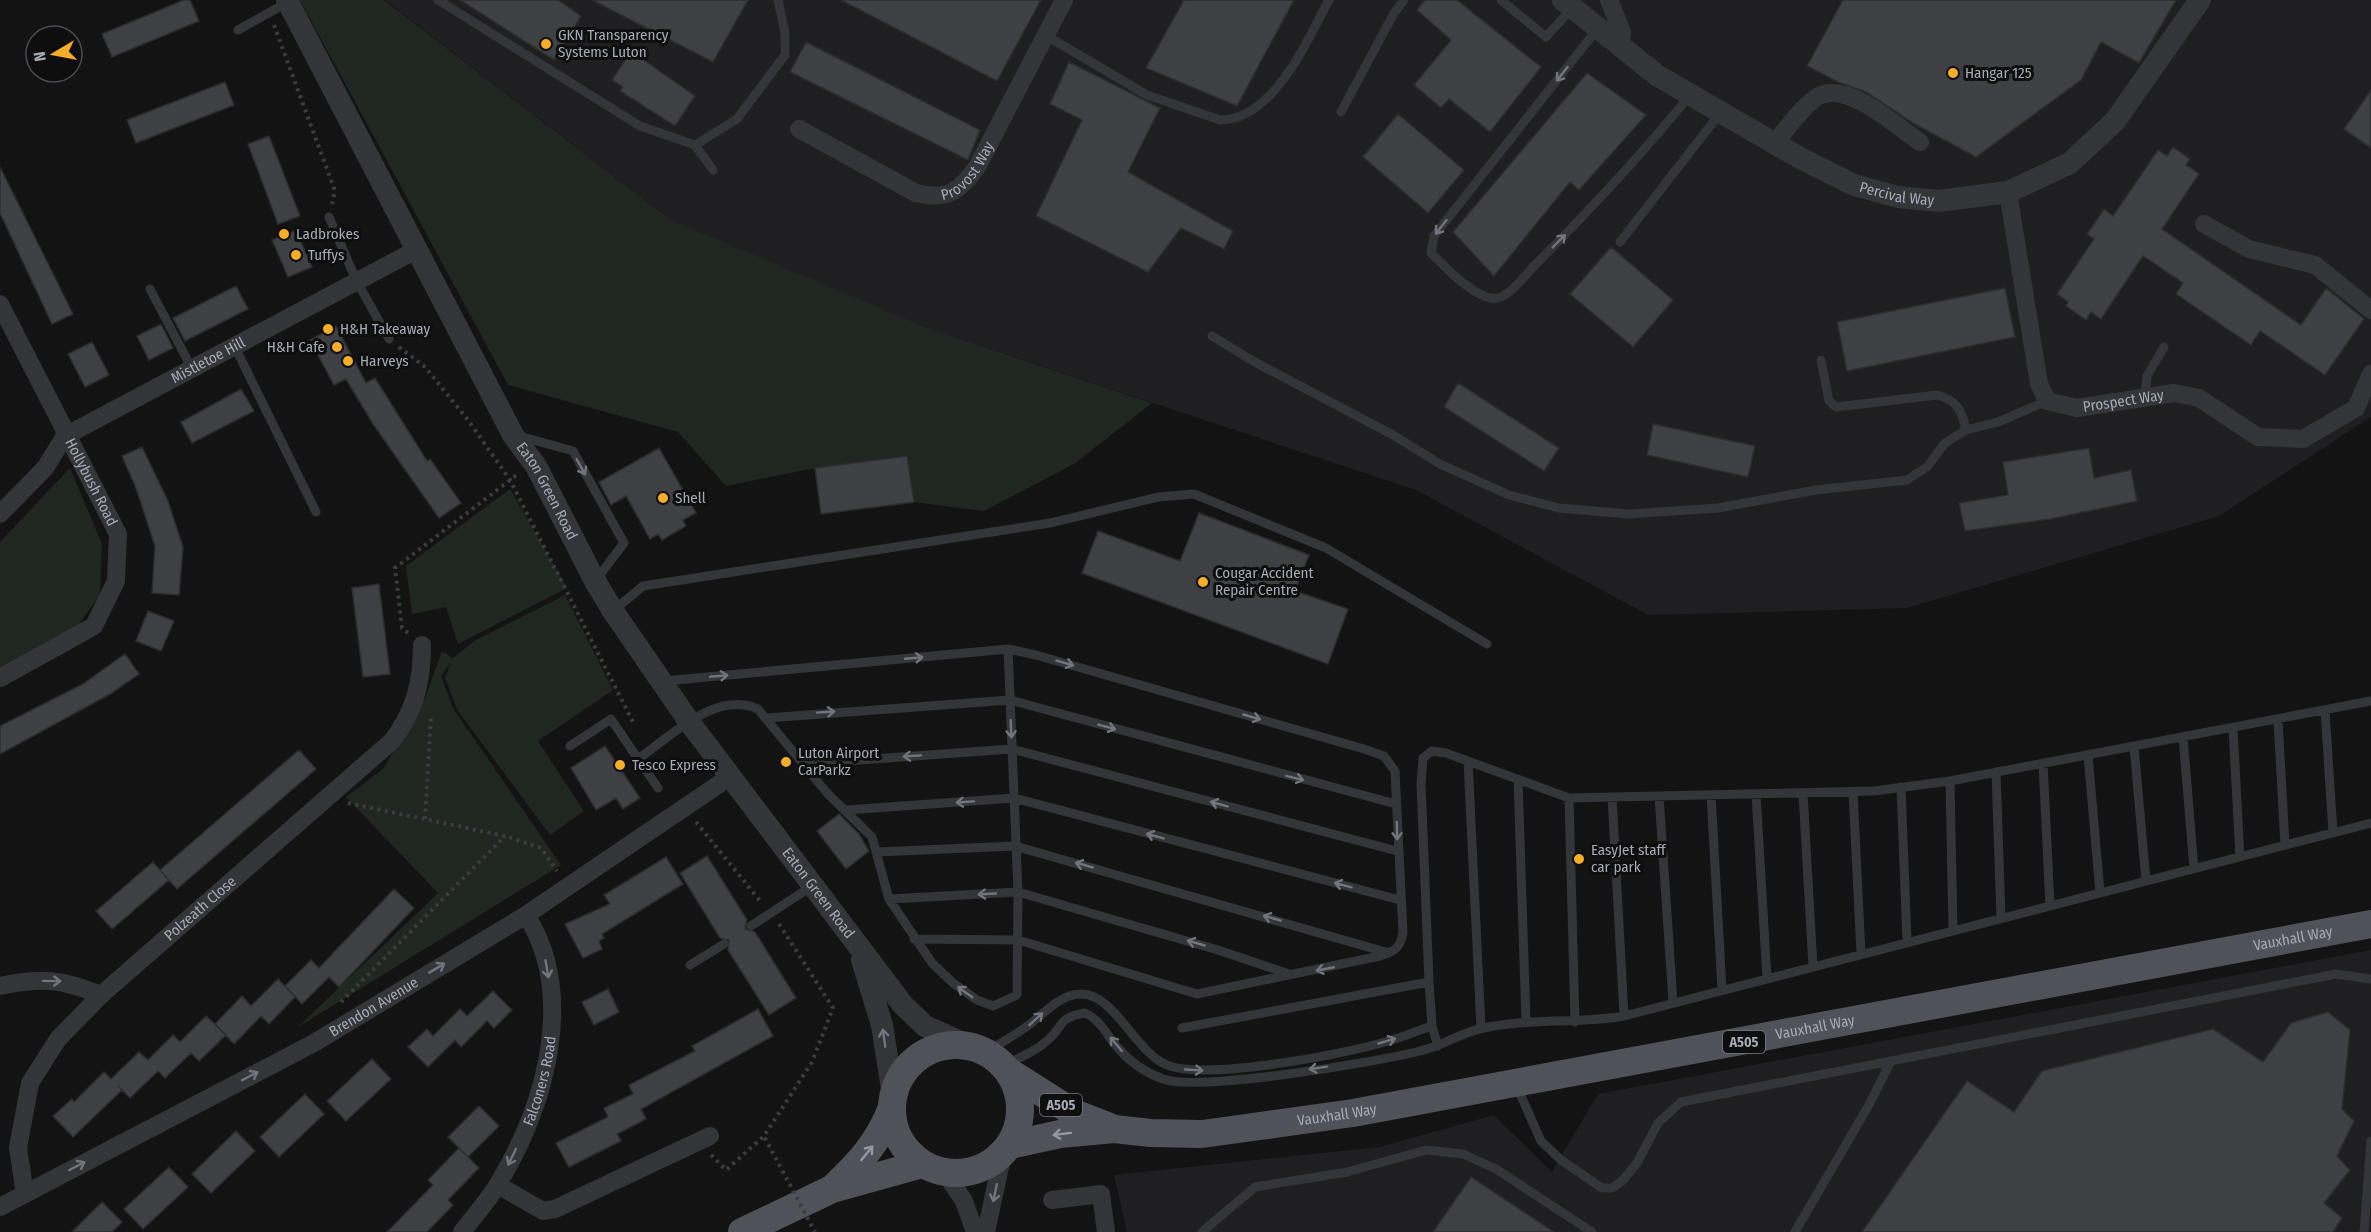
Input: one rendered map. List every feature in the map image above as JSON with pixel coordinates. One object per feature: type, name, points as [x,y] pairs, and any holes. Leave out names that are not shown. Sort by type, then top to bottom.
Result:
[{"type":"main road","name":"Vauxhall Way","points":[[1007,1149],[1060,1134],[1114,1129],[1151,1133],[1202,1134],[1281,1125],[1515,1084],[2371,924]]},
{"type":"main road","points":[[742,1232],[832,1189],[933,1168],[963,1173],[991,1164],[1007,1149],[1017,1132],[1021,1111],[1018,1089],[992,1058],[947,1044],[926,1051],[908,1065],[898,1080],[881,1135],[868,1155],[832,1189]]},
{"type":"main road","name":"Vauxhall Way","points":[[992,1058],[1074,1113],[1114,1129]]},
{"type":"main road","points":[[892,1103],[894,1126],[903,1146],[933,1168]]},
{"type":"street","name":"Provost Way","points":[[799,129],[916,193],[931,197],[946,195],[964,186],[977,166],[1064,0]]},
{"type":"street","points":[[1609,0],[1622,32],[1621,47]]},
{"type":"street","name":"Percival Way","points":[[1568,4],[1658,76],[1854,185],[1898,197],[1939,201],[2008,192],[2070,163],[2115,121],[2200,0]]},
{"type":"street","name":"Eaton Green Road","points":[[282,5],[416,250],[513,435],[536,466],[595,581],[613,610],[690,723],[903,1005],[926,1026],[992,1058]]},
{"type":"street","points":[[1775,143],[1810,103],[1822,93],[1848,94],[1920,142]]},
{"type":"street","points":[[2008,192],[2039,384],[2047,401]]},
{"type":"street","points":[[2204,224],[2249,249],[2315,265],[2371,310]]},
{"type":"street","name":"Mistletoe Hill","points":[[65,436],[416,250]]},
{"type":"street","points":[[0,304],[65,436]]},
{"type":"street","name":"Prospect Way","points":[[2047,401],[2077,408],[2174,393],[2199,398],[2259,437],[2303,439],[2356,408],[2371,374]]},
{"type":"street","name":"Hollybush Road","points":[[0,514],[45,468],[65,436],[118,534],[116,581],[94,626],[0,678]]},
{"type":"street","name":"Polzeath Close","points":[[25,1194],[18,1148],[30,1083],[58,1039],[101,995],[392,741],[414,706],[423,645]]},
{"type":"street","name":"Brendon Avenue","points":[[0,1207],[314,1042],[526,915],[731,776]]},
{"type":"street","name":"Falconers Road","points":[[462,1232],[498,1185],[539,1095],[551,1028],[546,964],[534,928],[526,915]]},
{"type":"street","name":"Eaton Green Road","points":[[860,950],[882,1025],[892,1103]]},
{"type":"street","points":[[0,986],[26,981],[68,981],[101,995]]},
{"type":"street","points":[[498,1185],[543,1211],[555,1209],[710,1136]]},
{"type":"street","points":[[986,1232],[1007,1149]]},
{"type":"street","points":[[933,1168],[964,1201],[975,1232]]},
{"type":"street","points":[[1052,1200],[1101,1194],[1106,1232]]},
{"type":"lane","points":[[438,0],[640,126],[695,145],[713,170]]},
{"type":"lane","points":[[695,145],[737,119],[785,56],[785,33],[778,0]]},
{"type":"lane","points":[[1045,35],[1147,95],[1220,120],[1232,120],[1245,116],[1277,88],[1290,71],[1329,0]]},
{"type":"lane","points":[[1341,112],[1394,13],[1404,0]]},
{"type":"lane","points":[[1501,0],[1546,37],[1568,4]]},
{"type":"lane","points":[[238,30],[282,5]]},
{"type":"lane","points":[[1598,28],[1434,236],[1431,253],[1459,281],[1490,297],[1499,298],[1512,288],[1576,225],[1691,94]]},
{"type":"lane","points":[[1620,242],[1721,112]]},
{"type":"lane","points":[[329,216],[356,280],[389,339]]},
{"type":"lane","points":[[150,289],[190,368]]},
{"type":"lane","points":[[1212,336],[1253,361],[1393,435],[1440,464],[1509,495],[1559,508],[1628,514],[1718,508],[1816,490],[1907,480],[1927,467],[1945,443],[1966,430],[1998,422],[2047,401]]},
{"type":"lane","points":[[234,345],[316,512]]},
{"type":"lane","points":[[2145,396],[2147,376],[2164,347]]},
{"type":"lane","points":[[1821,360],[1829,401],[1836,407],[1937,395],[1948,398],[1958,405],[1966,430]]},
{"type":"lane","points":[[513,435],[573,451],[624,543],[595,581]]},
{"type":"lane","points":[[613,610],[643,586],[1050,524],[1158,497],[1194,494],[1326,548],[1487,644]]},
{"type":"lane","points":[[638,759],[718,706],[746,703],[758,709],[827,793],[847,810],[872,837],[889,898],[932,963],[953,983],[977,1000],[993,1006],[1017,995],[1018,892],[1008,649]]},
{"type":"lane","points":[[661,681],[1008,649],[1036,655],[1384,756],[1395,771],[1397,851],[1403,933],[1401,945],[1389,953],[1197,994],[1018,940],[914,939]]},
{"type":"lane","points":[[767,718],[1010,700],[1396,804]]},
{"type":"lane","points":[[1438,1046],[1432,1026],[1429,982],[1421,784],[1423,758],[1432,751],[1468,761],[1569,798],[1853,792],[1950,781],[2371,701]]},
{"type":"lane","points":[[2325,710],[2333,833]]},
{"type":"lane","points":[[570,746],[611,718],[658,788]]},
{"type":"lane","points":[[2278,720],[2285,845]]},
{"type":"lane","points":[[2233,729],[2240,857]]},
{"type":"lane","points":[[2184,737],[2194,869]]},
{"type":"lane","points":[[2134,746],[2146,881]]},
{"type":"lane","points":[[804,764],[1012,749],[1397,851]]},
{"type":"lane","points":[[2088,755],[2100,892]]},
{"type":"lane","points":[[1468,761],[1481,1028]]},
{"type":"lane","points":[[2043,763],[2050,906]]},
{"type":"lane","points":[[1996,772],[2001,918]]},
{"type":"lane","points":[[1518,779],[1526,1021]]},
{"type":"lane","points":[[1950,781],[1953,931]]},
{"type":"lane","points":[[1901,787],[1907,942]]},
{"type":"lane","points":[[1853,792],[1861,954]]},
{"type":"lane","points":[[1803,793],[1813,966]]},
{"type":"lane","points":[[1756,794],[1767,978]]},
{"type":"lane","points":[[1711,795],[1722,989]]},
{"type":"lane","points":[[1659,796],[1673,1002]]},
{"type":"lane","points":[[1612,797],[1624,1016]]},
{"type":"lane","points":[[847,810],[1014,798],[1400,900]]},
{"type":"lane","points":[[1569,798],[1575,1022]]},
{"type":"lane","points":[[992,1058],[1030,1053],[1050,1039],[1063,1021],[1085,1013],[1095,1017],[1120,1050],[1142,1069],[1165,1080],[1187,1083],[1272,1076],[1438,1046],[1481,1028],[1526,1021],[1575,1022],[1624,1016],[2371,823]]},
{"type":"lane","points":[[876,852],[1016,846],[1389,953]]},
{"type":"lane","points":[[751,926],[812,886]]},
{"type":"lane","points":[[889,898],[1018,892],[1218,950],[1291,975]]},
{"type":"lane","points":[[690,966],[724,945]]},
{"type":"lane","points":[[1515,1084],[1541,1141],[1561,1160],[1602,1188],[1612,1188],[1622,1181],[1637,1163],[1658,1123],[1681,1102],[1890,1063],[2336,974],[2371,979]]},
{"type":"lane","points":[[1182,1029],[1429,982]]},
{"type":"lane","points":[[992,1058],[1044,1010],[1078,994],[1092,996],[1104,1003],[1146,1053],[1178,1069],[1201,1071],[1327,1054],[1385,1042],[1432,1026]]},
{"type":"lane","points":[[1795,1232],[1870,1103],[1890,1063]]},
{"type":"lane","points":[[2364,1232],[2371,1141]]},
{"type":"lane","points":[[1202,1232],[1255,1187],[1347,1172],[1426,1150],[1462,1154],[1496,1169],[1592,1232]]},
{"type":"path","points":[[282,5],[335,191],[329,216]]},
{"type":"path","points":[[389,339],[425,367],[468,420],[510,480],[639,734],[650,750]]},
{"type":"path","points":[[423,645],[402,628],[395,568],[510,480],[536,466]]},
{"type":"path","points":[[425,819],[431,705]]},
{"type":"path","points":[[327,799],[505,836],[541,848],[567,887]]},
{"type":"path","points":[[685,807],[771,914],[833,1008],[812,1062],[764,1136],[726,1170]]},
{"type":"path","points":[[337,1007],[505,836]]},
{"type":"path","points":[[764,1136],[815,1232]]},
{"type":"shaded area","points":[[300,0],[384,0],[671,220],[933,330],[1152,403],[1074,464],[984,511],[914,502],[907,456],[815,468],[726,486],[678,432],[508,385]]},
{"type":"shaded area","points":[[385,0],[2371,0],[2371,417],[2219,516],[1907,608],[1648,615],[1416,490],[933,330],[675,223]]},
{"type":"shaded area","points":[[70,468],[102,544],[100,595],[78,625],[0,670],[0,542]]},
{"type":"shaded area","points":[[510,489],[567,588],[458,644],[446,607],[412,614],[406,566]]},
{"type":"shaded area","points":[[565,595],[613,690],[538,741],[584,811],[550,835],[458,711],[445,678],[451,662],[441,676],[453,708],[561,865],[298,1027],[438,893],[346,797],[384,768],[425,698],[442,651],[453,658],[474,641]]},
{"type":"shaded area","points":[[2371,950],[2371,1232],[1127,1232],[1114,1175],[1380,1147],[1494,1115],[1552,1172],[1598,1094]]},
{"type":"building","points":[[184,0],[190,0],[199,21],[112,57],[102,34]]},
{"type":"building","name":"GKN Transparency Systems Luton","points":[[460,0],[558,0],[581,16],[554,60]]},
{"type":"building","points":[[592,0],[748,0],[713,62]]},
{"type":"building","points":[[841,0],[1041,0],[997,81]]},
{"type":"building","points":[[1184,0],[1294,0],[1237,106],[1146,68]]},
{"type":"building","points":[[1425,0],[1457,0],[1541,67],[1490,132],[1449,99],[1441,108],[1414,85],[1451,40],[1417,10]]},
{"type":"building","name":"Hangar 125","points":[[1843,0],[2176,0],[2139,63],[2101,42],[2081,80],[1976,157],[1913,123],[1866,92],[1838,82],[1807,66]]},
{"type":"building","points":[[806,42],[980,130],[968,160],[790,72]]},
{"type":"building","points":[[631,51],[695,96],[675,126],[620,91],[623,87],[612,80]]},
{"type":"building","points":[[1069,62],[1160,108],[1128,172],[1233,231],[1224,249],[1181,228],[1148,272],[1036,216],[1082,120],[1050,104]]},
{"type":"building","points":[[1587,73],[1646,115],[1579,190],[1570,182],[1494,276],[1453,232]]},
{"type":"building","points":[[225,82],[234,105],[136,143],[127,120]]},
{"type":"building","points":[[2371,90],[2371,148],[2344,129]]},
{"type":"building","points":[[1398,114],[1464,170],[1428,213],[1363,157]]},
{"type":"building","points":[[269,136],[300,216],[278,224],[248,144]]},
{"type":"building","points":[[2173,147],[2190,159],[2186,165],[2199,174],[2162,229],[2301,325],[2326,288],[2364,319],[2325,375],[2260,331],[2251,345],[2176,294],[2183,283],[2143,256],[2101,319],[2091,312],[2086,320],[2066,306],[2068,302],[2057,294],[2094,239],[2087,234],[2104,209],[2113,216],[2158,150],[2167,156]]},
{"type":"building","points":[[0,167],[73,314],[52,324],[0,213]]},
{"type":"building","points":[[296,230],[312,267],[288,277],[272,240]]},
{"type":"building","points":[[1611,247],[1673,300],[1633,347],[1570,294]]},
{"type":"building","points":[[236,286],[248,309],[185,341],[173,318]]},
{"type":"building","points":[[2005,288],[2015,337],[1847,371],[1837,322]]},
{"type":"building","points":[[161,324],[173,348],[149,360],[137,336]]},
{"type":"building","points":[[336,326],[366,383],[375,378],[427,461],[430,459],[461,503],[439,518],[373,424],[346,379],[334,385],[310,340]]},
{"type":"building","points":[[92,342],[109,375],[85,387],[68,354]]},
{"type":"building","points":[[1458,383],[1559,448],[1544,471],[1444,407]]},
{"type":"building","points":[[241,389],[254,411],[192,443],[181,422]]},
{"type":"building","points":[[1653,424],[1755,446],[1748,477],[1647,455]]},
{"type":"building","points":[[142,447],[168,501],[183,547],[179,595],[152,593],[155,546],[136,488],[122,456]]},
{"type":"building","name":"Shell","points":[[659,448],[696,513],[683,520],[686,526],[662,540],[658,534],[650,539],[626,496],[611,505],[599,482]]},
{"type":"building","points":[[2089,448],[2094,478],[2131,470],[2137,501],[2050,519],[1965,531],[1959,503],[2008,495],[2003,462]]},
{"type":"building","points":[[907,456],[914,502],[821,514],[815,468]]},
{"type":"building","name":"Cougar Accident Repair Centre","points":[[1199,513],[1309,555],[1295,591],[1348,609],[1328,664],[1082,573],[1098,531],[1180,561]]},
{"type":"building","points":[[379,584],[390,674],[363,677],[352,588]]},
{"type":"building","points":[[148,611],[174,621],[161,651],[136,641]]},
{"type":"building","points":[[125,654],[139,674],[110,694],[0,754],[0,726],[83,684]]},
{"type":"building","points":[[605,746],[640,798],[623,809],[616,798],[596,810],[571,768]]},
{"type":"building","points":[[299,750],[316,769],[177,889],[169,880],[112,929],[96,911],[153,862],[160,870]]},
{"type":"building","points":[[839,814],[859,834],[869,851],[846,869],[817,831]]},
{"type":"building","points":[[707,856],[747,920],[745,929],[755,932],[796,998],[769,1015],[728,950],[729,940],[720,938],[680,873]]},
{"type":"building","points":[[666,857],[683,884],[602,934],[604,938],[599,941],[602,949],[583,958],[565,924],[610,904],[604,895]]},
{"type":"building","points":[[394,889],[414,908],[339,987],[329,977],[302,1004],[285,986],[311,960],[319,968]]},
{"type":"building","points":[[278,979],[295,997],[269,1024],[261,1016],[234,1044],[215,1024],[242,996],[251,1006]]},
{"type":"building","points":[[608,989],[619,1012],[594,1025],[582,1002]]},
{"type":"building","points":[[493,991],[512,1010],[494,1028],[487,1021],[461,1047],[455,1040],[428,1067],[408,1047],[427,1029],[433,1036],[460,1009],[467,1016]]},
{"type":"building","points":[[758,1009],[773,1036],[641,1109],[646,1119],[617,1134],[621,1141],[569,1167],[556,1143],[608,1117],[604,1108],[633,1094],[629,1085],[695,1051],[692,1046]]},
{"type":"building","points":[[2328,1012],[2350,1030],[2342,1109],[2354,1121],[2337,1156],[2350,1170],[2324,1203],[2342,1218],[2333,1232],[1862,1232],[1967,1081],[2014,1112],[2042,1071],[2213,1029],[2263,1062],[2291,1023]]},
{"type":"building","points":[[206,1016],[226,1035],[199,1061],[191,1053],[165,1078],[158,1071],[130,1098],[122,1090],[73,1137],[53,1116],[72,1099],[74,1102],[104,1072],[111,1079],[139,1052],[148,1060],[173,1035],[180,1042]]},
{"type":"building","points":[[372,1059],[391,1079],[346,1121],[327,1101]]},
{"type":"building","points":[[305,1094],[324,1114],[279,1157],[260,1137]]},
{"type":"building","points":[[479,1106],[499,1126],[468,1157],[448,1137]]},
{"type":"building","points":[[236,1131],[255,1151],[211,1193],[192,1174]]},
{"type":"building","points":[[459,1148],[479,1168],[448,1200],[453,1205],[427,1232],[387,1232],[433,1185],[428,1180]]},
{"type":"building","points":[[169,1167],[188,1187],[143,1229],[124,1209]]},
{"type":"building","points":[[1471,1177],[1554,1232],[1433,1232]]},
{"type":"building","points":[[102,1202],[122,1222],[112,1232],[72,1232]]},
{"type":"place","name":"GKN Transparency Systems Luton","points":[[546,44]]},
{"type":"place","name":"Hangar 125","points":[[1953,73]]},
{"type":"place","name":"Ladbrokes","points":[[284,234]]},
{"type":"place","name":"Tuffys","points":[[296,255]]},
{"type":"place","name":"H&H Takeaway","points":[[328,329]]},
{"type":"place","name":"H&H Cafe","points":[[337,347]]},
{"type":"place","name":"Harveys","points":[[348,361]]},
{"type":"place","name":"Shell","points":[[663,498]]},
{"type":"place","name":"Cougar Accident Repair Centre","points":[[1203,582]]},
{"type":"place","name":"Luton Airport CarParkz","points":[[786,762]]},
{"type":"place","name":"Tesco Express","points":[[620,765]]},
{"type":"place","name":"EasyJet staff car park","points":[[1579,859]]}]
